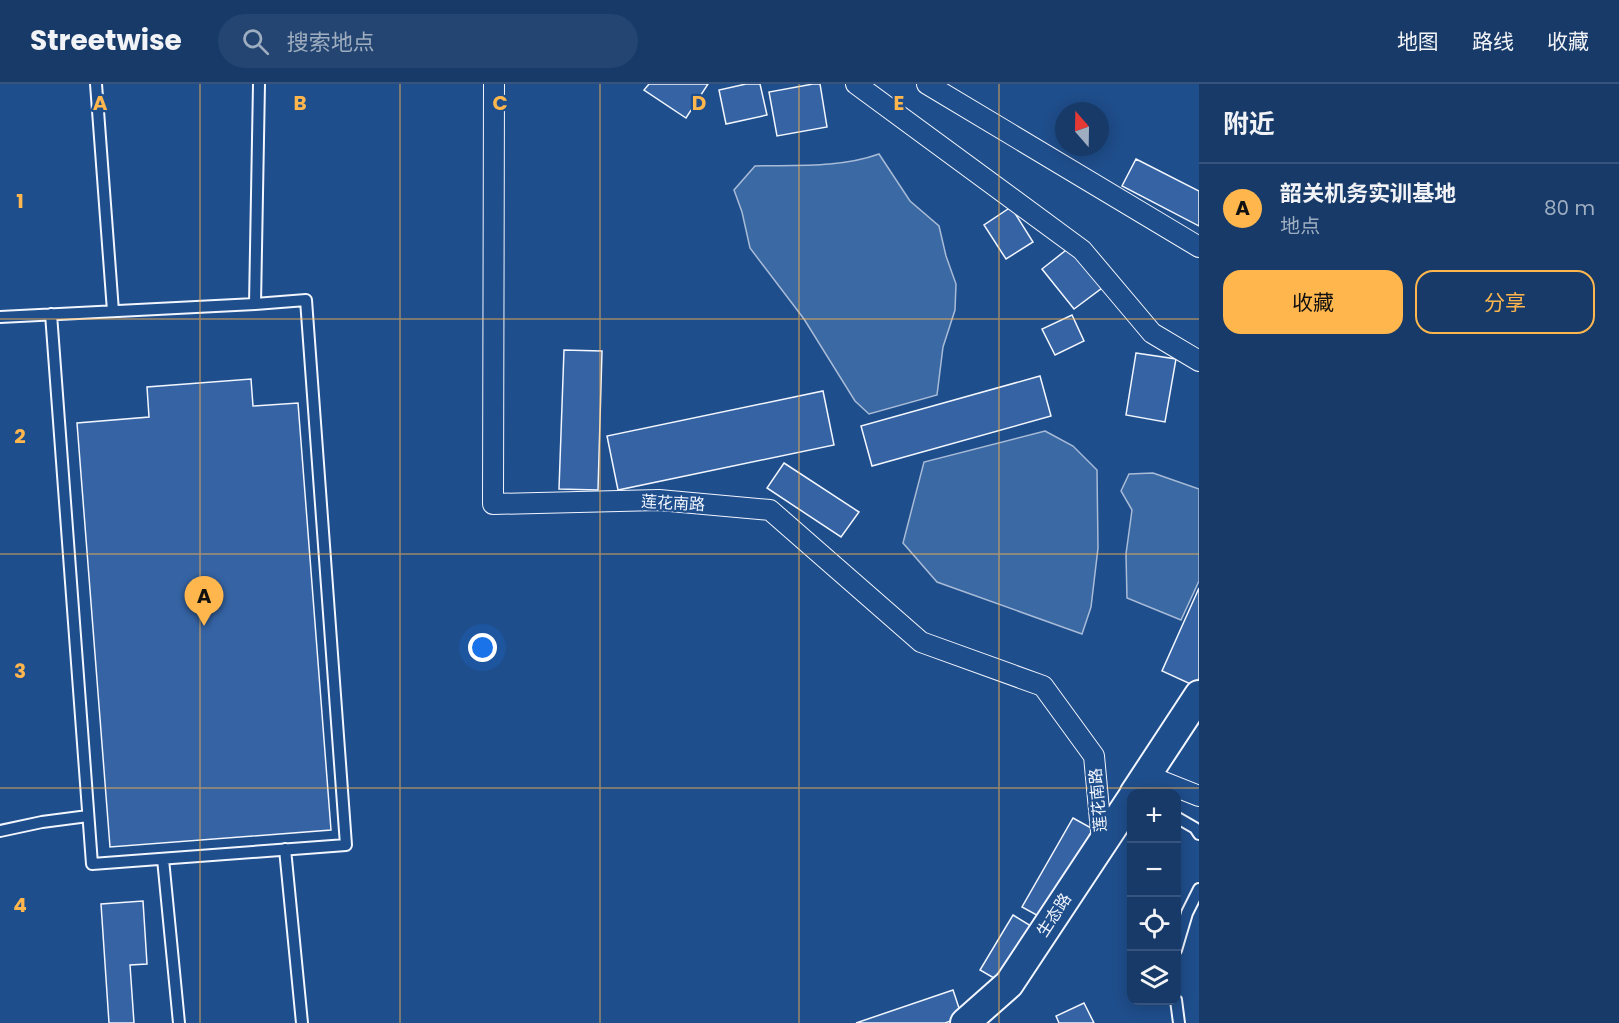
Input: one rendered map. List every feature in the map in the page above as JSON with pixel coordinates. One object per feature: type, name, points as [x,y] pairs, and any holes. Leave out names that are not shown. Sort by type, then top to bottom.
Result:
[{"type":"street","name":"莲花南路","points":[[494,84],[493,504],[659,500],[770,510],[921,642],[1043,686],[1094,756],[1102,842]]},
{"type":"street","points":[[856,84],[1082,250],[1152,333],[1199,361]]},
{"type":"street","points":[[927,84],[1199,247]]},
{"type":"street","name":"生态路","points":[[1137,789],[1199,695]]},
{"type":"street","points":[[1181,794],[1199,796]]},
{"type":"street","name":"生态路","points":[[975,1019],[1009,984],[1127,804]]},
{"type":"lane","points":[[96,84],[113,311]]},
{"type":"lane","points":[[255,304],[259,84]]},
{"type":"lane","points":[[0,317],[51,314],[255,304],[306,300],[346,845],[92,864],[51,314]]},
{"type":"lane","points":[[0,831],[42,822],[88,816]]},
{"type":"lane","points":[[1181,820],[1195,828],[1199,834]]},
{"type":"lane","points":[[285,849],[302,1023]]},
{"type":"lane","points":[[163,859],[179,1023]]},
{"type":"lane","points":[[1181,933],[1187,913],[1199,889]]},
{"type":"lane","points":[[1177,1005],[1179,1023]]},
{"type":"water","points":[[879,154],[910,201],[939,226],[956,284],[955,310],[943,347],[937,395],[869,414],[855,401],[804,319],[750,248],[742,212],[734,190],[755,166],[833,164]]},
{"type":"water","points":[[1045,431],[1073,446],[1097,470],[1098,548],[1091,607],[1082,634],[937,582],[903,543],[924,462]]},
{"type":"water","points":[[1153,473],[1199,489],[1199,581],[1181,620],[1127,598],[1126,554],[1132,510],[1121,491],[1129,474]]},
{"type":"building","points":[[649,84],[708,84],[686,118],[644,90]]},
{"type":"building","points":[[746,84],[760,84],[767,115],[726,124],[719,90]]},
{"type":"building","points":[[820,84],[827,127],[777,136],[769,92]]},
{"type":"building","points":[[1136,159],[1199,191],[1199,226],[1122,186]]},
{"type":"building","points":[[1011,207],[1033,242],[1006,259],[984,225]]},
{"type":"building","points":[[1070,247],[1102,288],[1074,309],[1042,269]]},
{"type":"building","points":[[1072,315],[1084,341],[1055,355],[1042,329]]},
{"type":"building","points":[[564,350],[602,351],[598,490],[559,489]]},
{"type":"building","points":[[1136,353],[1176,359],[1165,422],[1126,415]]},
{"type":"building","points":[[1040,376],[1051,416],[872,466],[861,426]]},
{"type":"building","points":[[251,379],[253,406],[298,403],[331,830],[110,847],[77,423],[149,417],[147,387]]},
{"type":"building","points":[[823,391],[834,445],[618,490],[607,436]]},
{"type":"building","points":[[784,463],[859,512],[841,537],[767,488]]},
{"type":"building","points":[[1199,588],[1199,678],[1195,686],[1162,671]]},
{"type":"building","points":[[1073,818],[1093,829],[1042,918],[1022,907]]},
{"type":"building","points":[[143,901],[147,964],[130,965],[134,1023],[109,1023],[101,904]]},
{"type":"building","points":[[1013,915],[1031,926],[999,981],[980,970]]},
{"type":"building","points":[[953,990],[962,1017],[945,1023],[856,1023]]},
{"type":"building","points":[[1084,1003],[1094,1023],[1059,1023],[1056,1016]]},
{"type":"place","name":"韶关机务实训基地","points":[[204,626]]}]
